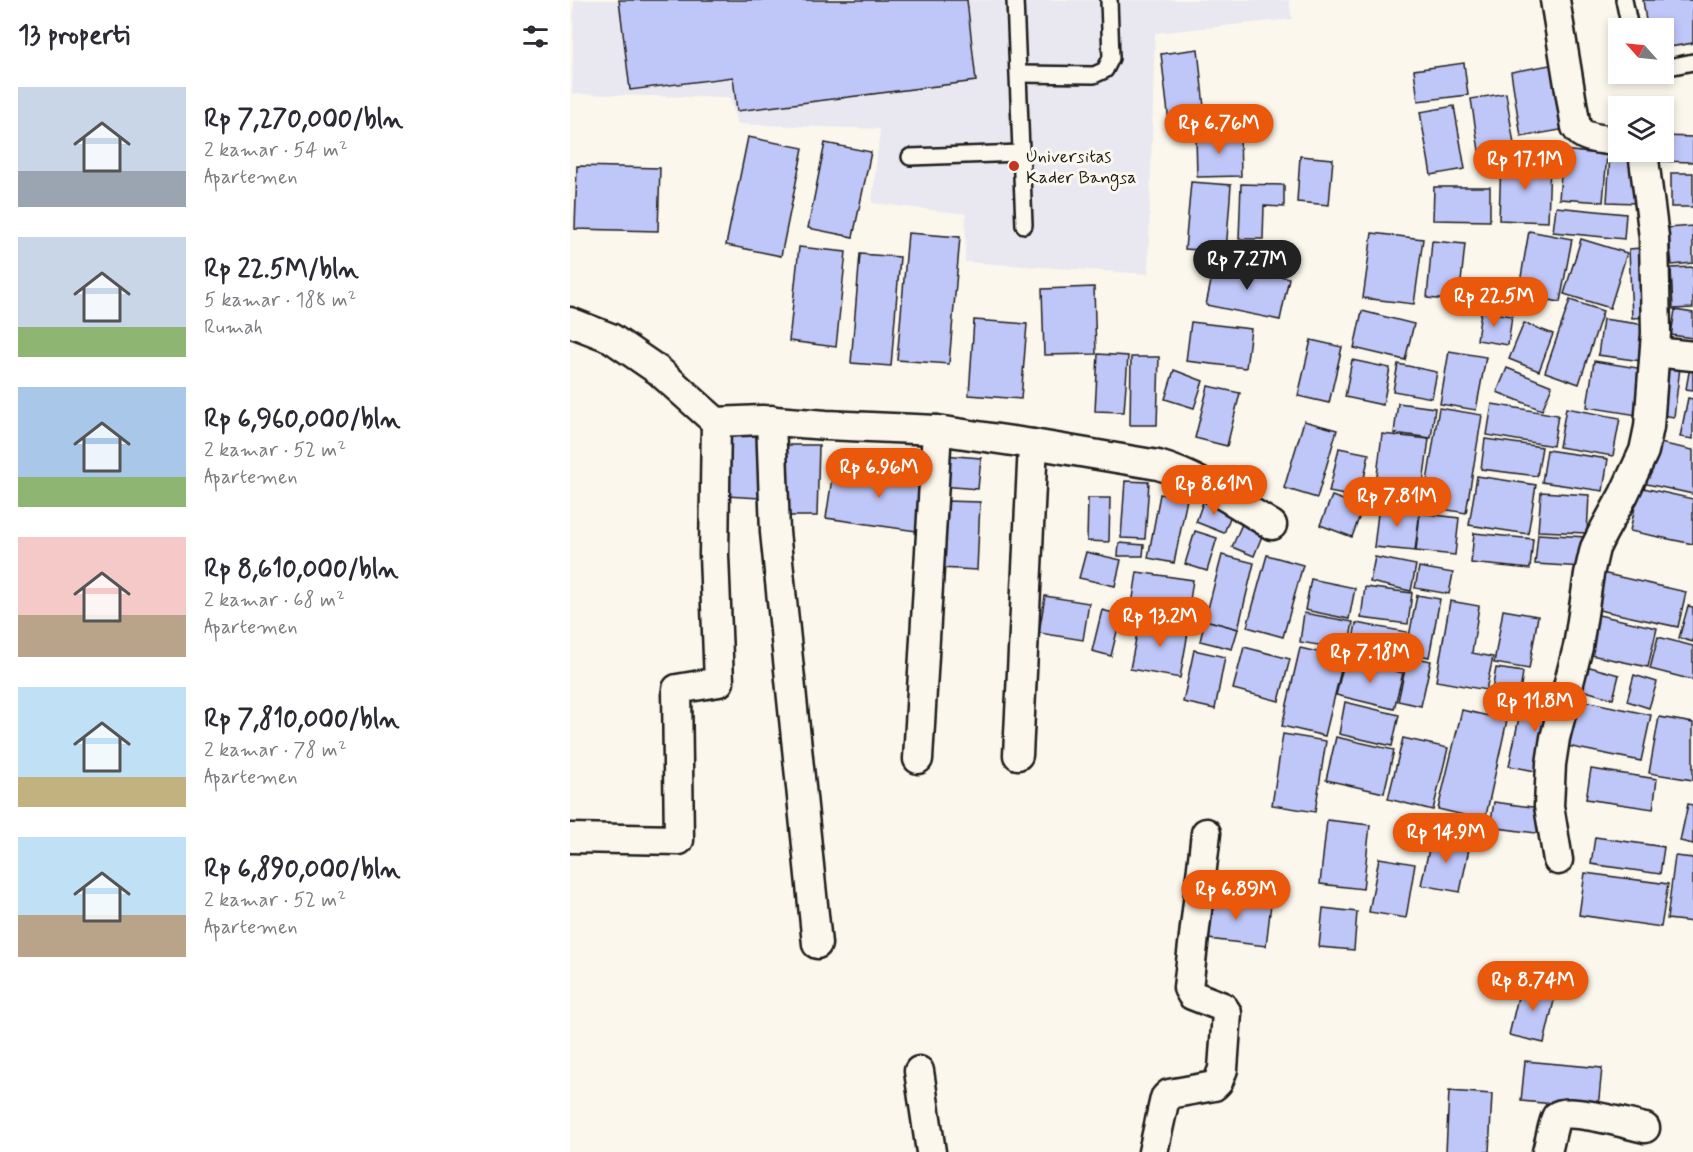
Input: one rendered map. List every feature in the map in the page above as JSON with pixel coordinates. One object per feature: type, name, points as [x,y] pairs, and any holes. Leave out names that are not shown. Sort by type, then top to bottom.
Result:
[{"type":"street","points":[[1556,0],[1577,131],[1586,136],[1608,139]]},
{"type":"street","points":[[1558,861],[1549,806],[1551,764],[1555,738],[1578,647],[1589,574],[1596,549],[1644,451],[1647,438],[1655,352],[1654,237],[1644,162]]},
{"type":"street","points":[[570,322],[611,338],[659,371],[716,422],[771,420],[937,430],[1158,465],[1195,479],[1272,525]]},
{"type":"street","points":[[1655,352],[1693,356]]},
{"type":"street","points":[[771,420],[775,532],[817,944]]},
{"type":"street","points":[[570,838],[679,840],[677,689],[719,682],[714,555],[716,422]]},
{"type":"street","points":[[918,759],[937,430]]},
{"type":"street","points":[[1018,755],[1033,444]]},
{"type":"street","points":[[1153,1152],[1165,1098],[1169,1094],[1214,1086],[1222,1077],[1227,1013],[1223,1007],[1192,995],[1188,988],[1206,833]]},
{"type":"street","points":[[919,1071],[931,1152]]},
{"type":"street","points":[[1547,1152],[1555,1119],[1560,1114],[1576,1113],[1645,1128]]},
{"type":"lane","points":[[1016,0],[1024,225]]},
{"type":"lane","points":[[1019,74],[1094,75],[1105,70],[1111,58],[1108,0]]},
{"type":"lane","points":[[1624,0],[1628,18]]},
{"type":"lane","points":[[1674,66],[1693,62]]},
{"type":"lane","points":[[910,157],[1021,153]]},
{"type":"shaded area","name":"Universitas Kader Bangsa","points":[[574,0],[1289,0],[1292,19],[1155,33],[1148,274],[965,262],[966,214],[872,203],[880,129],[737,124],[730,98],[572,94]]},
{"type":"building","points":[[619,0],[967,0],[976,81],[737,111],[733,77],[630,90]]},
{"type":"building","points":[[1643,0],[1693,0],[1693,43],[1674,46],[1674,18],[1646,18]]},
{"type":"building","points":[[1198,49],[1205,117],[1169,122],[1161,54]]},
{"type":"building","points":[[1464,63],[1468,95],[1418,101],[1414,70]]},
{"type":"building","points":[[1555,64],[1566,129],[1521,137],[1511,72]]},
{"type":"building","points":[[1506,93],[1515,151],[1480,157],[1471,99]]},
{"type":"building","points":[[1454,106],[1465,169],[1431,175],[1420,112]]},
{"type":"building","points":[[1240,133],[1241,176],[1197,177],[1196,135]]},
{"type":"building","points":[[1674,136],[1693,137],[1693,162],[1674,161]]},
{"type":"building","points":[[748,137],[803,148],[781,256],[726,245]]},
{"type":"building","points":[[825,143],[871,152],[853,237],[808,228]]},
{"type":"building","points":[[1563,150],[1607,155],[1603,202],[1559,199]]},
{"type":"building","points":[[1300,156],[1333,159],[1329,205],[1297,202]]},
{"type":"building","points":[[1501,160],[1550,162],[1548,222],[1499,220]]},
{"type":"building","points":[[1610,162],[1635,162],[1636,203],[1607,202]]},
{"type":"building","points":[[577,166],[660,168],[658,231],[575,229]]},
{"type":"building","points":[[1671,173],[1693,173],[1693,207],[1671,207]]},
{"type":"building","points":[[1191,182],[1231,185],[1226,252],[1185,249]]},
{"type":"building","points":[[1241,184],[1284,185],[1284,207],[1264,206],[1263,239],[1239,239]]},
{"type":"building","points":[[1434,187],[1490,187],[1490,221],[1433,220]]},
{"type":"building","points":[[1556,207],[1626,214],[1624,239],[1553,232]]},
{"type":"building","points":[[1693,226],[1693,263],[1672,265],[1668,228]]},
{"type":"building","points":[[1529,231],[1572,239],[1560,302],[1518,294]]},
{"type":"building","points":[[908,233],[960,237],[949,364],[897,360]]},
{"type":"building","points":[[1372,233],[1423,239],[1414,304],[1363,298]]},
{"type":"building","points":[[1581,239],[1627,253],[1610,308],[1564,294]]},
{"type":"building","points":[[1432,241],[1465,244],[1459,301],[1427,298]]},
{"type":"building","points":[[799,247],[846,252],[836,347],[789,341]]},
{"type":"building","points":[[1653,247],[1650,317],[1632,318],[1629,249]]},
{"type":"building","points":[[860,254],[900,257],[891,366],[851,363]]},
{"type":"building","points":[[1215,262],[1289,278],[1280,320],[1206,305]]},
{"type":"building","points":[[1693,267],[1693,308],[1673,309],[1671,268]]},
{"type":"building","points":[[1094,287],[1096,354],[1044,355],[1042,289]]},
{"type":"building","points":[[1570,300],[1603,311],[1579,384],[1545,372]]},
{"type":"building","points":[[1675,310],[1693,313],[1693,338],[1671,335]]},
{"type":"building","points":[[1362,311],[1414,324],[1405,360],[1354,348]]},
{"type":"building","points":[[1481,311],[1512,316],[1508,345],[1477,340]]},
{"type":"building","points":[[1603,319],[1646,325],[1641,361],[1598,355]]},
{"type":"building","points":[[974,320],[1027,324],[1021,399],[969,395]]},
{"type":"building","points":[[1191,322],[1251,329],[1246,368],[1186,361]]},
{"type":"building","points":[[1524,323],[1553,334],[1539,371],[1509,359]]},
{"type":"building","points":[[1311,340],[1342,347],[1329,403],[1298,396]]},
{"type":"building","points":[[1449,351],[1486,357],[1476,410],[1440,404]]},
{"type":"building","points":[[1098,354],[1128,356],[1124,412],[1095,411]]},
{"type":"building","points":[[1131,357],[1159,357],[1157,425],[1130,425]]},
{"type":"building","points":[[1661,357],[1681,359],[1674,417],[1655,414]]},
{"type":"building","points":[[1352,360],[1390,368],[1383,405],[1345,397]]},
{"type":"building","points":[[1594,361],[1644,369],[1637,415],[1587,407]]},
{"type":"building","points":[[1691,361],[1693,361],[1693,390],[1686,389]]},
{"type":"building","points":[[1398,364],[1437,372],[1432,398],[1393,391]]},
{"type":"building","points":[[1507,368],[1552,386],[1542,410],[1497,392]]},
{"type":"building","points":[[1174,370],[1203,381],[1194,408],[1165,399]]},
{"type":"building","points":[[1208,386],[1240,393],[1227,446],[1195,438]]},
{"type":"building","points":[[1688,398],[1693,399],[1693,439],[1680,437]]},
{"type":"building","points":[[1398,403],[1435,408],[1431,438],[1394,433]]},
{"type":"building","points":[[1492,404],[1558,415],[1553,446],[1487,435]]},
{"type":"building","points":[[1439,408],[1482,415],[1466,513],[1423,506]]},
{"type":"building","points":[[1566,408],[1620,418],[1613,456],[1559,447]]},
{"type":"building","points":[[1304,421],[1337,430],[1317,498],[1284,488]]},
{"type":"building","points":[[732,426],[766,428],[760,498],[726,496]]},
{"type":"building","points":[[1382,434],[1429,439],[1420,505],[1374,500]]},
{"type":"building","points":[[1485,439],[1542,447],[1537,476],[1481,469]]},
{"type":"building","points":[[1650,441],[1693,450],[1693,494],[1642,483]]},
{"type":"building","points":[[780,445],[819,445],[817,516],[779,516]]},
{"type":"building","points":[[1339,448],[1369,454],[1360,498],[1329,492]]},
{"type":"building","points":[[1547,450],[1608,459],[1603,491],[1542,482]]},
{"type":"building","points":[[943,455],[981,458],[978,489],[941,486]]},
{"type":"building","points":[[834,465],[932,480],[923,532],[826,518]]},
{"type":"building","points":[[1477,476],[1536,485],[1528,534],[1469,525]]},
{"type":"building","points":[[1125,481],[1149,482],[1145,539],[1121,538]]},
{"type":"building","points":[[1639,487],[1693,499],[1693,544],[1630,531]]},
{"type":"building","points":[[1541,492],[1589,495],[1587,533],[1538,531]]},
{"type":"building","points":[[1160,494],[1187,499],[1174,563],[1148,558]]},
{"type":"building","points":[[1332,496],[1363,507],[1352,537],[1320,525]]},
{"type":"building","points":[[1088,498],[1110,498],[1109,542],[1087,541]]},
{"type":"building","points":[[1204,499],[1233,510],[1224,533],[1196,522]]},
{"type":"building","points":[[944,501],[980,502],[977,570],[940,568]]},
{"type":"building","points":[[1379,505],[1420,509],[1415,551],[1374,547]]},
{"type":"building","points":[[1420,513],[1459,518],[1455,555],[1416,551]]},
{"type":"building","points":[[1245,517],[1266,526],[1254,556],[1232,547]]},
{"type":"building","points":[[1195,531],[1217,538],[1207,571],[1185,564]]},
{"type":"building","points":[[1474,533],[1533,539],[1530,569],[1471,563]]},
{"type":"building","points":[[1538,534],[1586,537],[1584,567],[1535,564]]},
{"type":"building","points":[[1119,543],[1144,545],[1143,556],[1118,556]]},
{"type":"building","points":[[1086,552],[1121,560],[1115,586],[1079,578]]},
{"type":"building","points":[[1222,555],[1254,563],[1238,629],[1205,620]]},
{"type":"building","points":[[1267,555],[1303,565],[1283,637],[1247,627]]},
{"type":"building","points":[[1375,557],[1416,565],[1411,591],[1370,582]]},
{"type":"building","points":[[1419,567],[1453,573],[1449,594],[1415,588]]},
{"type":"building","points":[[1137,572],[1193,580],[1188,614],[1132,605]]},
{"type":"building","points":[[1602,573],[1686,592],[1678,627],[1594,609]]},
{"type":"building","points":[[1311,579],[1355,588],[1349,619],[1305,610]]},
{"type":"building","points":[[1365,587],[1412,593],[1408,624],[1361,618]]},
{"type":"building","points":[[1417,595],[1440,599],[1429,657],[1406,652]]},
{"type":"building","points":[[1045,596],[1089,603],[1083,640],[1039,633]]},
{"type":"building","points":[[1450,601],[1479,606],[1472,653],[1493,657],[1486,690],[1436,681]]},
{"type":"building","points":[[1688,606],[1693,607],[1693,642],[1679,638]]},
{"type":"building","points":[[1102,610],[1121,615],[1111,656],[1092,651]]},
{"type":"building","points":[[1503,610],[1538,616],[1529,669],[1494,663]]},
{"type":"building","points":[[1304,613],[1353,622],[1348,650],[1300,642]]},
{"type":"building","points":[[1594,614],[1657,628],[1648,667],[1586,654]]},
{"type":"building","points":[[1140,618],[1189,627],[1180,678],[1130,669]]},
{"type":"building","points":[[1205,620],[1238,629],[1232,649],[1200,641]]},
{"type":"building","points":[[1356,623],[1407,632],[1400,665],[1350,656]]},
{"type":"building","points":[[1658,637],[1693,646],[1693,680],[1650,669]]},
{"type":"building","points":[[1244,647],[1290,659],[1279,701],[1233,689]]},
{"type":"building","points":[[1300,648],[1344,658],[1325,736],[1282,726]]},
{"type":"building","points":[[1194,650],[1225,657],[1215,709],[1183,702]]},
{"type":"building","points":[[1408,656],[1431,661],[1421,706],[1398,701]]},
{"type":"building","points":[[1345,659],[1403,673],[1394,709],[1336,695]]},
{"type":"building","points":[[1579,664],[1619,675],[1613,699],[1572,687]]},
{"type":"building","points":[[1496,668],[1523,672],[1518,706],[1490,702]]},
{"type":"building","points":[[1634,675],[1657,682],[1649,708],[1627,701]]},
{"type":"building","points":[[1524,693],[1560,701],[1546,773],[1509,766]]},
{"type":"building","points":[[1571,698],[1651,715],[1641,761],[1562,745]]},
{"type":"building","points":[[1345,702],[1399,715],[1392,746],[1339,734]]},
{"type":"building","points":[[1462,710],[1507,720],[1485,820],[1438,809]]},
{"type":"building","points":[[1659,717],[1693,723],[1693,780],[1649,773]]},
{"type":"building","points":[[1283,734],[1326,741],[1315,812],[1272,805]]},
{"type":"building","points":[[1336,737],[1394,750],[1384,793],[1326,780]]},
{"type":"building","points":[[1403,738],[1448,748],[1433,810],[1388,799]]},
{"type":"building","points":[[1591,769],[1657,779],[1653,809],[1586,799]]},
{"type":"building","points":[[1494,802],[1547,809],[1543,834],[1490,827]]},
{"type":"building","points":[[1688,804],[1693,805],[1693,844],[1680,841]]},
{"type":"building","points":[[1327,820],[1370,825],[1363,889],[1320,884]]},
{"type":"building","points":[[1432,836],[1470,844],[1460,892],[1421,885]]},
{"type":"building","points":[[1595,837],[1664,847],[1660,874],[1591,864]]},
{"type":"building","points":[[1675,856],[1693,858],[1693,922],[1667,919]]},
{"type":"building","points":[[1379,858],[1415,864],[1406,918],[1369,912]]},
{"type":"building","points":[[1585,873],[1668,884],[1661,927],[1579,915]]},
{"type":"building","points":[[1205,896],[1271,904],[1266,946],[1200,938]]},
{"type":"building","points":[[1323,908],[1357,912],[1354,950],[1319,947]]},
{"type":"building","points":[[1522,980],[1557,988],[1544,1043],[1509,1035]]},
{"type":"building","points":[[1525,1061],[1602,1068],[1598,1108],[1521,1101]]},
{"type":"building","points":[[1449,1091],[1492,1094],[1489,1152],[1446,1152]]},
{"type":"place","name":"Universitas Kader Bangsa","points":[[1014,166]]}]
